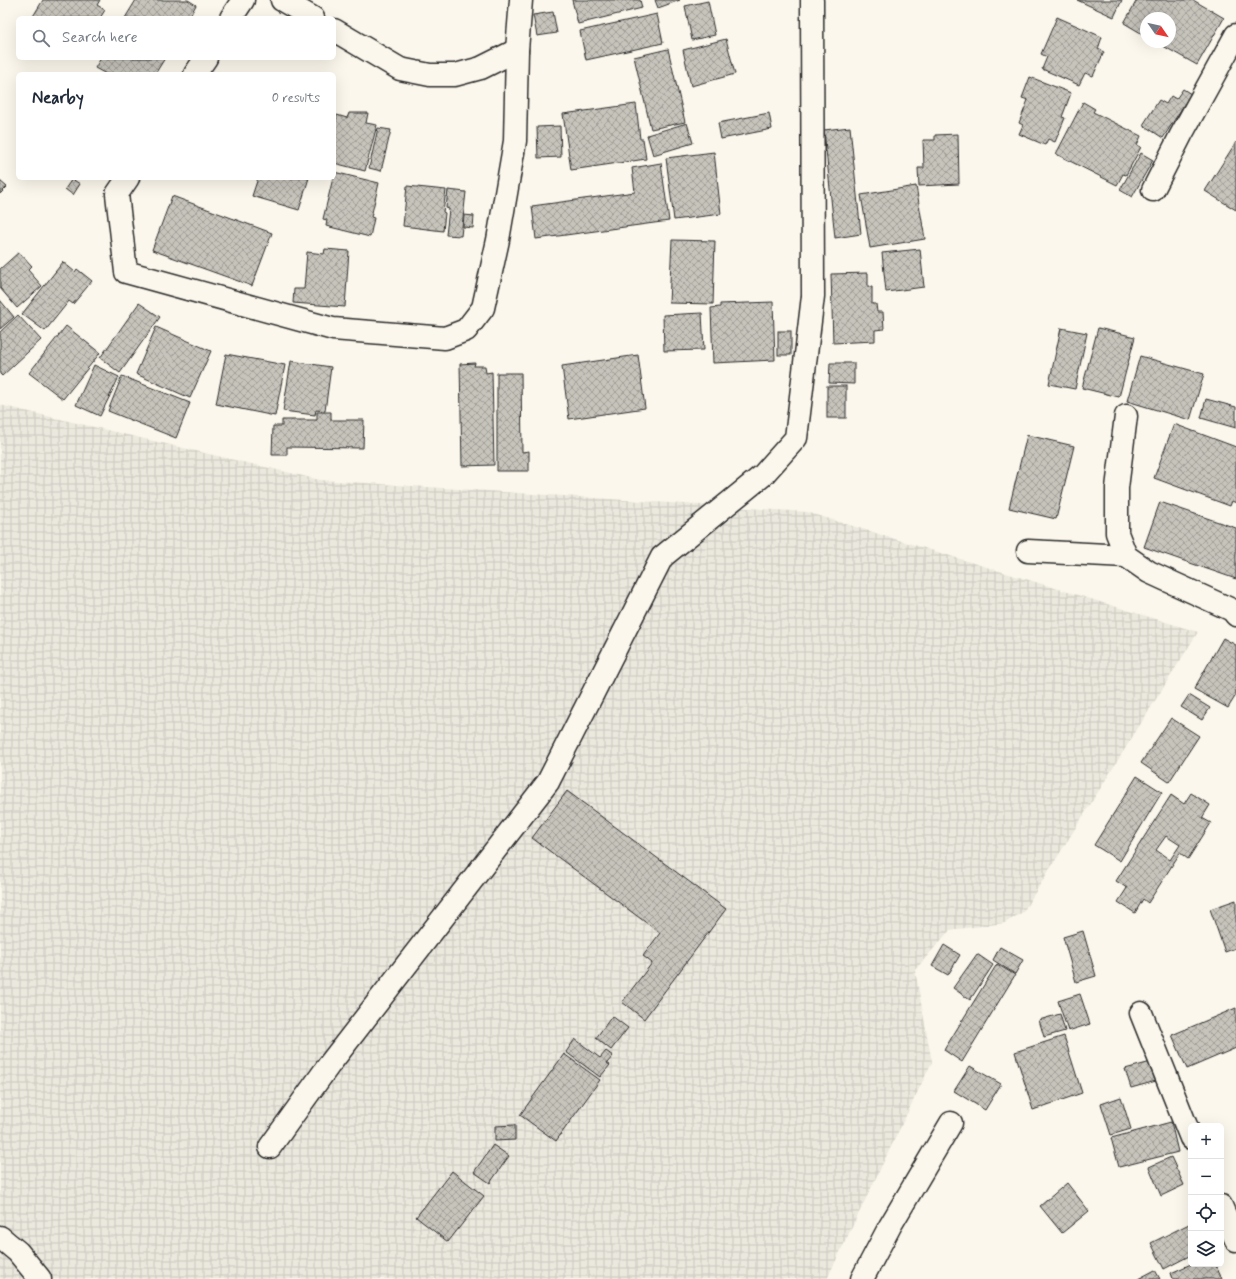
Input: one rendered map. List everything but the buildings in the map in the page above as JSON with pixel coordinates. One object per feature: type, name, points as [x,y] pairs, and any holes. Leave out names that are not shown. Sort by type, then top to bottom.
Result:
[{"type":"street","points":[[232,16],[243,0]]},
{"type":"street","points":[[282,0],[310,16]]},
{"type":"street","points":[[127,180],[117,194],[126,272],[333,329],[445,338],[466,330],[483,308],[498,240],[515,141],[517,50],[521,0]]},
{"type":"street","points":[[270,1147],[329,1065],[548,782],[662,557],[762,476],[796,438],[813,296],[812,0]]},
{"type":"street","points":[[336,31],[400,69],[430,75],[455,75],[481,68],[517,50]]},
{"type":"street","points":[[1153,190],[1181,135],[1236,35]]},
{"type":"street","points":[[196,72],[205,60]]},
{"type":"street","points":[[1126,416],[1117,488],[1117,532],[1126,556]]},
{"type":"street","points":[[1028,551],[1126,556],[1149,572],[1232,610],[1236,615]]},
{"type":"street","points":[[1141,1014],[1188,1131]]},
{"type":"street","points":[[862,1279],[890,1226],[951,1123]]},
{"type":"street","points":[[1224,1213],[1236,1240]]},
{"type":"street","points":[[0,1237],[18,1252],[40,1279]]},
{"type":"shaded area","points":[[0,405],[320,480],[807,512],[1198,632],[1023,912],[1005,923],[950,930],[915,970],[932,1062],[827,1279],[0,1279]]}]
